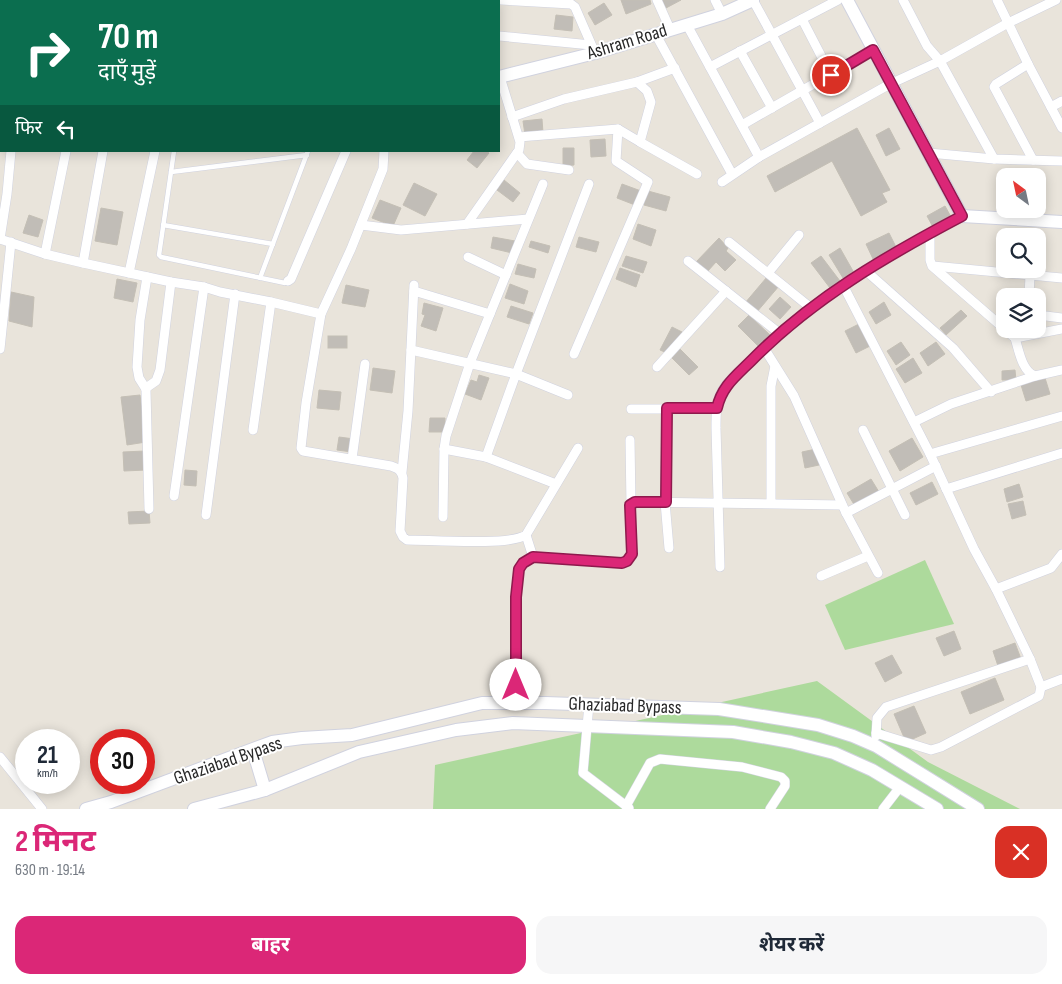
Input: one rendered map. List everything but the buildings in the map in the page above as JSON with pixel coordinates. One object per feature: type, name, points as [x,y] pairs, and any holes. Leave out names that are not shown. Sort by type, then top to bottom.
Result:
[{"type":"main road","name":"Ashram Road","points":[[500,77],[593,49],[687,25],[722,14],[753,0]]},
{"type":"main road","points":[[847,0],[890,84],[962,216],[1062,222]]},
{"type":"main road","name":"Ghaziabad Bypass","points":[[86,809],[111,802],[272,742],[352,735],[482,703],[589,704],[720,710],[818,725],[853,736],[876,746],[978,809]]},
{"type":"main road","name":"Ghaziabad Bypass","points":[[194,809],[265,790],[359,752],[456,730],[513,723],[733,732],[791,742],[834,753],[872,770],[938,809]]},
{"type":"main road","points":[[253,750],[265,790]]},
{"type":"street","points":[[506,0],[559,2],[574,5],[593,49]]},
{"type":"street","points":[[657,0],[670,29]]},
{"type":"street","points":[[715,0],[722,14]]},
{"type":"street","points":[[753,0],[820,123]]},
{"type":"street","points":[[710,67],[838,0]]},
{"type":"street","points":[[903,0],[927,46],[940,61],[994,159]]},
{"type":"street","points":[[997,0],[1062,128]]},
{"type":"street","points":[[722,182],[760,157],[890,84],[940,61],[1008,23],[1056,0]]},
{"type":"street","points":[[802,19],[831,75]]},
{"type":"street","points":[[687,25],[760,157]]},
{"type":"street","points":[[655,34],[732,174]]},
{"type":"street","points":[[500,36],[593,49]]},
{"type":"street","points":[[742,125],[873,50]]},
{"type":"street","points":[[740,51],[772,108]]},
{"type":"street","points":[[1028,64],[994,87],[1033,160]]},
{"type":"street","points":[[512,116],[564,99],[637,82],[675,68]]},
{"type":"street","points":[[466,224],[517,153],[520,142],[500,80]]},
{"type":"street","points":[[637,82],[647,91],[651,102],[640,142]]},
{"type":"street","points":[[1051,107],[1062,101]]},
{"type":"street","points":[[518,137],[618,128],[698,174]]},
{"type":"street","points":[[574,354],[648,182],[616,161],[618,128]]},
{"type":"street","points":[[11,152],[0,239],[45,254],[171,282],[204,287],[321,314]]},
{"type":"street","points":[[45,254],[66,152]]},
{"type":"street","points":[[83,262],[103,152]]},
{"type":"street","points":[[129,273],[155,152]]},
{"type":"street","points":[[288,281],[291,279],[346,152]]},
{"type":"street","points":[[384,152],[383,169],[361,225],[321,314],[300,445],[303,451],[391,466],[402,472]]},
{"type":"street","points":[[517,153],[527,164],[569,170]]},
{"type":"street","points":[[929,153],[994,159],[1062,161]]},
{"type":"street","points":[[443,517],[444,449],[446,436],[470,363],[542,184]]},
{"type":"street","points":[[486,457],[589,184]]},
{"type":"street","points":[[720,567],[717,408],[723,389],[779,333],[843,284],[962,216]]},
{"type":"street","points":[[361,225],[401,230],[528,219]]},
{"type":"street","points":[[930,233],[930,260],[932,266],[996,322]]},
{"type":"street","points":[[768,273],[799,235]]},
{"type":"street","points":[[0,349],[11,242]]},
{"type":"street","points":[[729,242],[811,308]]},
{"type":"street","points":[[468,257],[506,275]]},
{"type":"street","points":[[688,261],[779,333]]},
{"type":"street","points":[[932,266],[996,273]]},
{"type":"street","points":[[865,270],[953,348],[991,392]]},
{"type":"street","points":[[147,277],[140,320],[137,367],[146,389],[149,509]]},
{"type":"street","points":[[1046,277],[1062,278]]},
{"type":"street","points":[[146,389],[156,381],[160,370],[171,282]]},
{"type":"street","points":[[843,284],[936,466],[974,549],[1030,659],[1041,687],[1039,696],[931,750],[876,733]]},
{"type":"street","points":[[174,496],[204,287]]},
{"type":"street","points":[[490,314],[414,288],[408,411],[402,472],[400,531],[403,537],[407,540],[477,542],[519,539],[526,535],[578,448]]},
{"type":"street","points":[[656,366],[726,291]]},
{"type":"street","points":[[206,515],[234,294]]},
{"type":"street","points":[[253,430],[271,302]]},
{"type":"street","points":[[1046,316],[1062,318]]},
{"type":"street","points":[[1046,330],[1062,329]]},
{"type":"street","points":[[1015,338],[1028,373],[1035,376]]},
{"type":"street","points":[[764,348],[794,396],[844,509],[878,573]]},
{"type":"street","points":[[411,350],[516,374],[568,395]]},
{"type":"street","points":[[352,459],[365,364]]},
{"type":"street","points":[[771,503],[771,386],[775,366]]},
{"type":"street","points":[[914,422],[951,404],[1035,376],[1062,370]]},
{"type":"street","points":[[667,408],[666,502],[669,548]]},
{"type":"street","points":[[631,409],[717,408]]},
{"type":"street","points":[[930,454],[1062,416]]},
{"type":"street","points":[[863,430],[905,515]]},
{"type":"street","points":[[516,703],[516,597],[519,569],[523,563],[533,557],[622,563],[627,561],[632,554],[630,440]]},
{"type":"street","points":[[444,449],[486,457],[556,484]]},
{"type":"street","points":[[946,489],[1062,453]]},
{"type":"street","points":[[630,505],[635,502],[771,503],[844,509],[892,489],[936,466]]},
{"type":"street","points":[[526,535],[533,557]]},
{"type":"street","points":[[996,589],[1051,568],[1062,554]]},
{"type":"street","points":[[820,576],[868,556]]},
{"type":"street","points":[[876,746],[877,718],[886,707],[1030,659]]},
{"type":"street","points":[[1041,687],[1062,679]]},
{"type":"street","points":[[589,704],[582,773],[628,808],[650,763],[660,759],[742,767],[781,777],[785,781],[785,786],[770,809]]},
{"type":"street","points":[[0,757],[42,809]]},
{"type":"street","points":[[883,809],[900,787]]},
{"type":"lane","points":[[174,152],[159,251],[161,258],[285,283],[288,281]]},
{"type":"lane","points":[[171,172],[308,153],[260,278]]},
{"type":"lane","points":[[163,225],[273,244]]},
{"type":"green space","points":[[925,560],[954,624],[845,650],[825,605]]},
{"type":"green space","points":[[817,681],[928,762],[1020,809],[433,809],[435,765]]},
{"type":"route","points":[[516,685],[516,597],[519,569],[523,563],[533,557],[622,563],[627,561],[632,554],[630,505],[635,502],[666,502],[667,408],[717,408],[723,389],[779,333],[843,284],[907,245],[962,216],[873,50],[831,75]]}]
